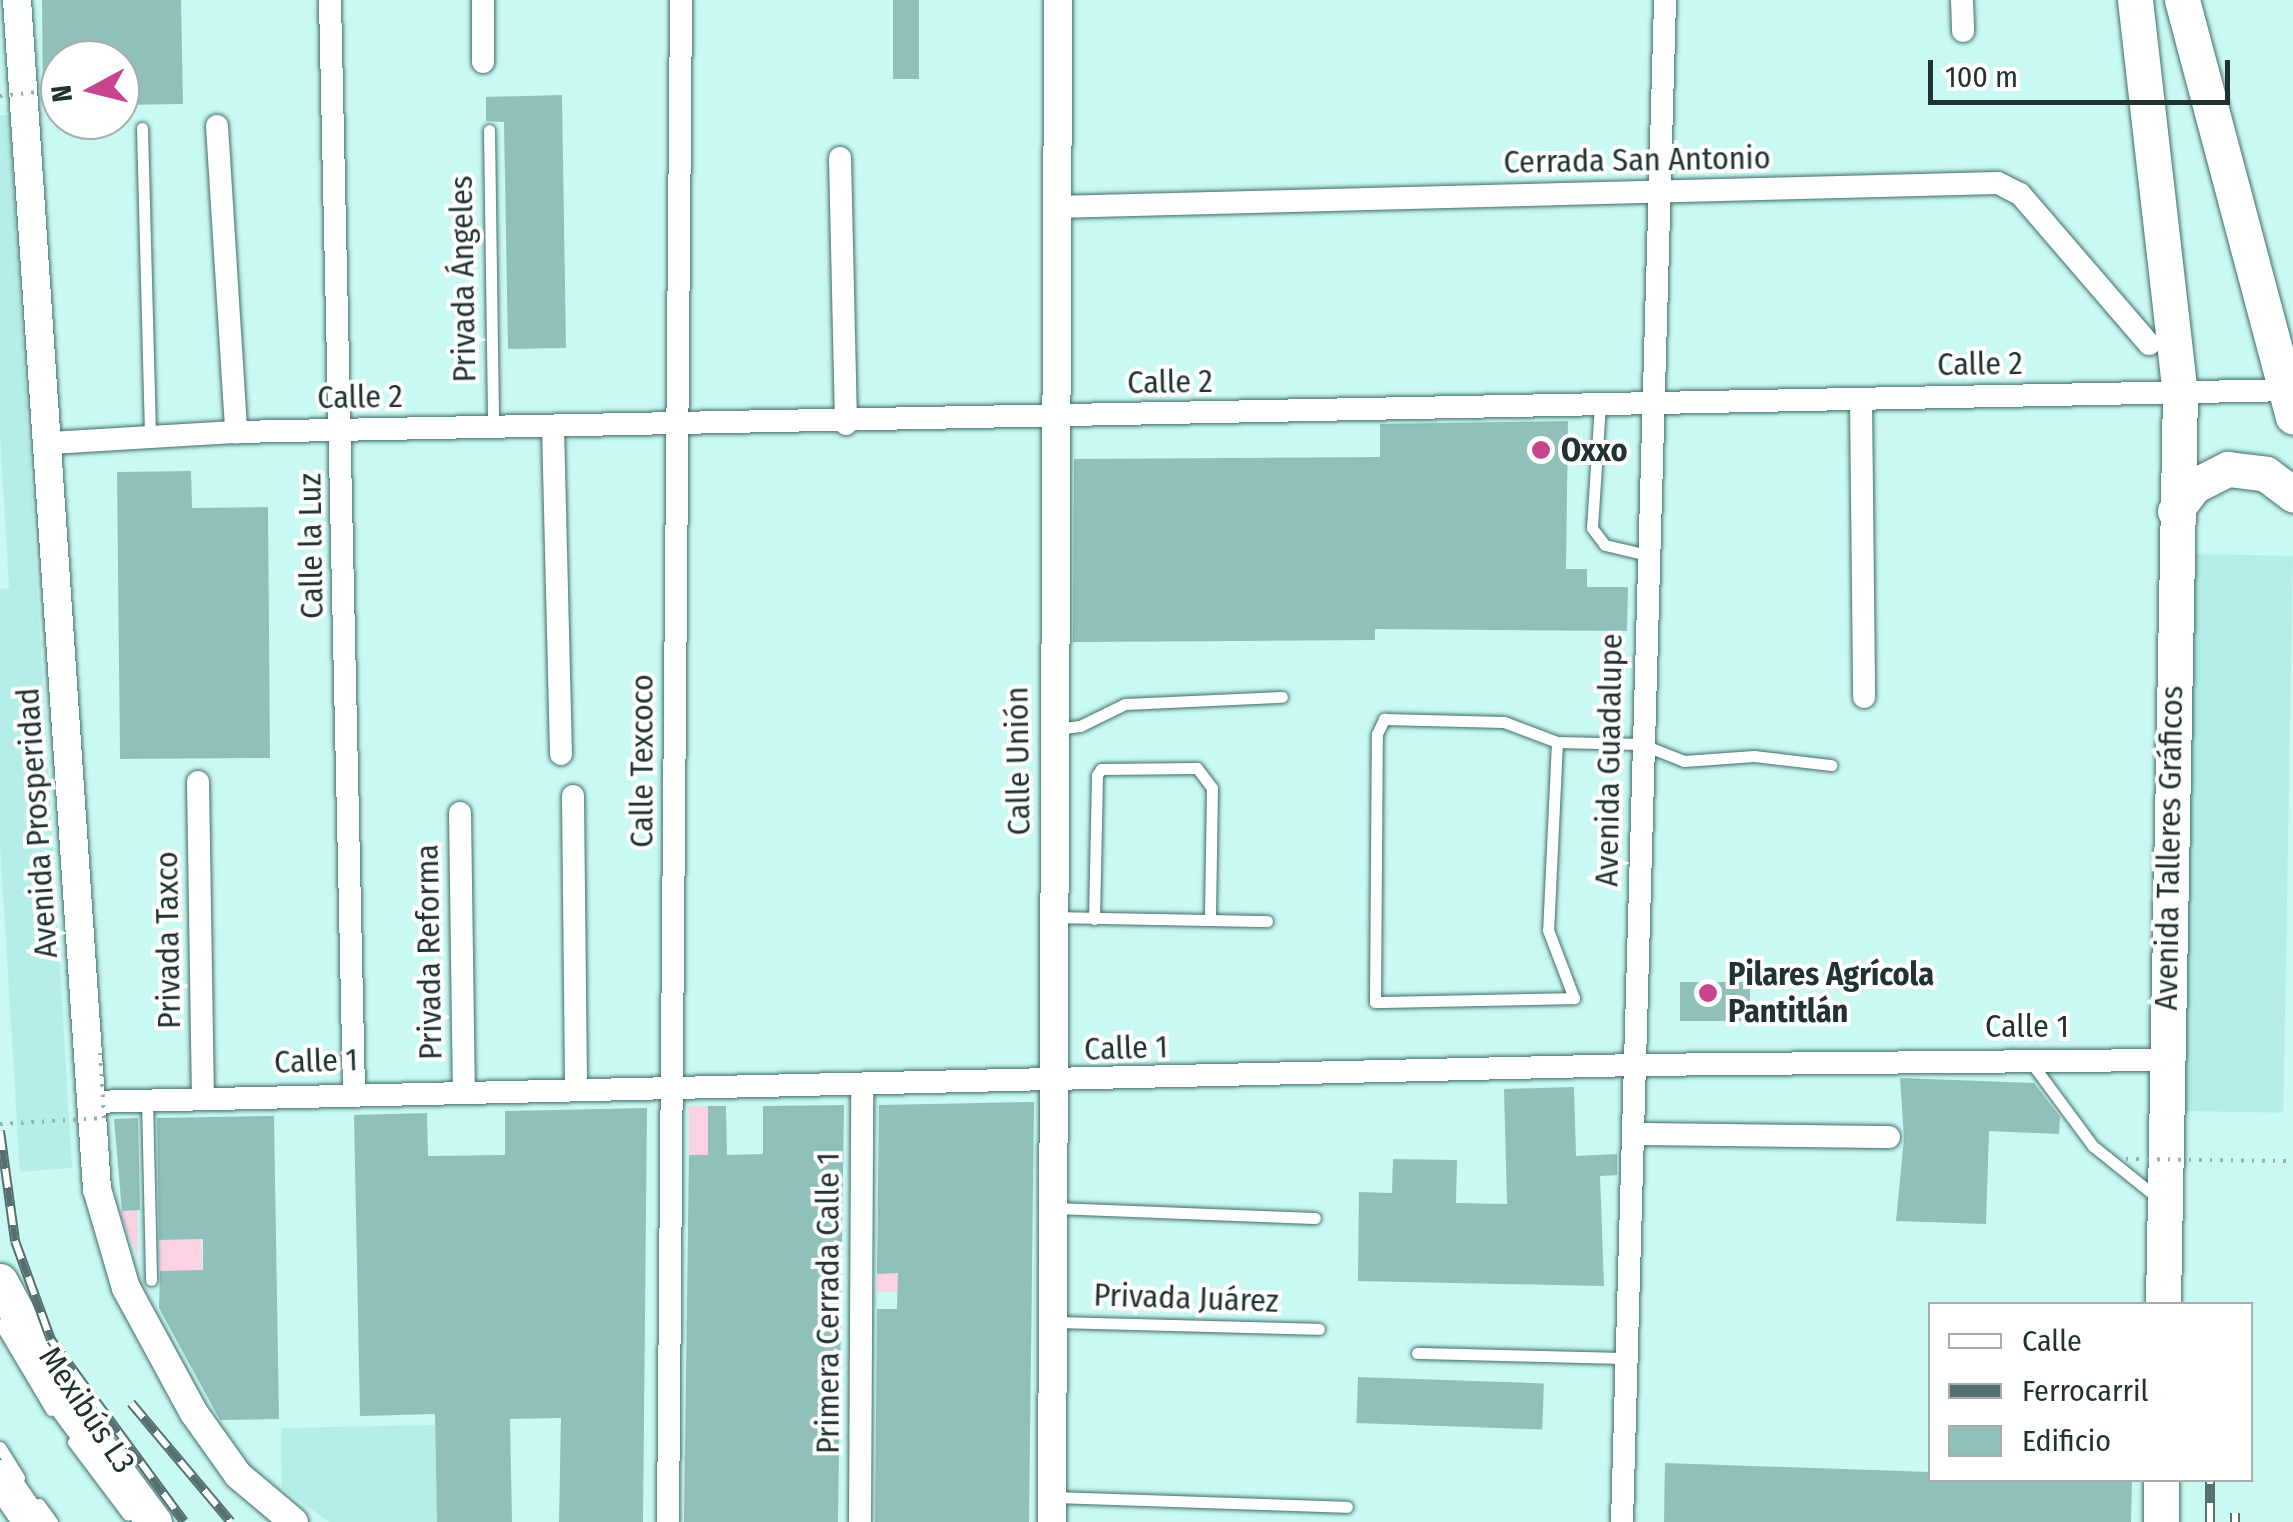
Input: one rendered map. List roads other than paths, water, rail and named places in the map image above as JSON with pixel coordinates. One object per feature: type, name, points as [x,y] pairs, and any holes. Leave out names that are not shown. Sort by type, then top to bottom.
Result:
[{"type":"main road","name":"Avenida Talleres Gráficos","points":[[2135,0],[2180,392],[2163,1302]]},
{"type":"main road","points":[[2182,0],[2291,398]]},
{"type":"main road","points":[[2176,512],[2194,486],[2228,469],[2266,474],[2293,494]]},
{"type":"main road","points":[[0,1281],[68,1405],[154,1522]]},
{"type":"main road","points":[[0,1477],[32,1522]]},
{"type":"main road","points":[[2161,1482],[2161,1522]]},
{"type":"street","name":"Avenida Prosperidad","points":[[17,0],[97,1190],[126,1288],[207,1435],[238,1475],[294,1522]]},
{"type":"street","name":"Calle la Luz","points":[[330,0],[354,1091]]},
{"type":"street","points":[[483,0],[484,62]]},
{"type":"street","name":"Calle Texcoco","points":[[668,1522],[675,1087],[674,427],[680,0]]},
{"type":"street","name":"Calle Unión","points":[[1052,1509],[1056,917],[1052,418],[1058,0]]},
{"type":"street","name":"Avenida Guadalupe","points":[[1622,1522],[1650,402],[1665,0]]},
{"type":"street","points":[[1962,0],[1963,31]]},
{"type":"street","points":[[217,126],[236,432]]},
{"type":"street","points":[[840,158],[846,424]]},
{"type":"street","name":"Cerrada San Antonio","points":[[1055,207],[2006,185],[2149,344]]},
{"type":"street","name":"Calle 2","points":[[49,442],[236,432],[846,424],[1650,402],[2180,392],[2291,398]]},
{"type":"street","points":[[1862,399],[1864,697]]},
{"type":"street","points":[[552,427],[561,754]]},
{"type":"street","name":"Privada Taxco","points":[[198,782],[204,1098]]},
{"type":"street","points":[[573,796],[576,1090]]},
{"type":"street","name":"Privada Reforma","points":[[460,813],[464,1090]]},
{"type":"street","name":"Calle 1","points":[[89,1102],[354,1091],[1054,1083],[2028,1057],[2166,1060]]},
{"type":"street","name":"Primera Cerrada Calle 1","points":[[860,1522],[862,1085]]},
{"type":"street","points":[[1634,1134],[1888,1137]]},
{"type":"lane","points":[[142,128],[150,438]]},
{"type":"lane","name":"Privada Ángeles","points":[[489,130],[493,427]]},
{"type":"lane","points":[[1600,404],[1592,528],[1605,544],[1647,555]]},
{"type":"lane","points":[[1052,729],[1080,726],[1125,704],[1282,697]]},
{"type":"lane","points":[[1557,742],[1548,930],[1574,998],[1374,1002],[1377,734],[1384,719],[1504,722],[1557,742],[1641,744],[1684,761],[1754,756],[1831,765]]},
{"type":"lane","points":[[1094,919],[1096,775],[1196,768],[1212,788],[1210,920]]},
{"type":"lane","points":[[1056,917],[1267,921]]},
{"type":"lane","points":[[2028,1057],[2094,1146],[2144,1193],[2165,1202]]},
{"type":"lane","points":[[147,1100],[151,1280]]},
{"type":"lane","points":[[1053,1208],[1315,1218]]},
{"type":"lane","name":"Privada Juárez","points":[[1052,1322],[1319,1329]]},
{"type":"lane","name":"Mexibús L3","points":[[0,1324],[62,1426],[134,1522]]},
{"type":"lane","points":[[1416,1353],[1629,1358]]},
{"type":"lane","points":[[0,1447],[52,1522]]},
{"type":"lane","points":[[1052,1509],[1347,1507]]},
{"type":"railway","points":[[0,1131],[15,1241],[51,1340],[184,1522]]},
{"type":"railway","points":[[131,1403],[231,1522]]},
{"type":"railway","points":[[2210,1482],[2210,1522]]},
{"type":"railway","points":[[2235,1513],[2235,1522]]},
{"type":"place","name":"Oxxo","points":[[1541,450]]},
{"type":"place","name":"Pilares Agrícola Pantitlán","points":[[1708,993]]}]
